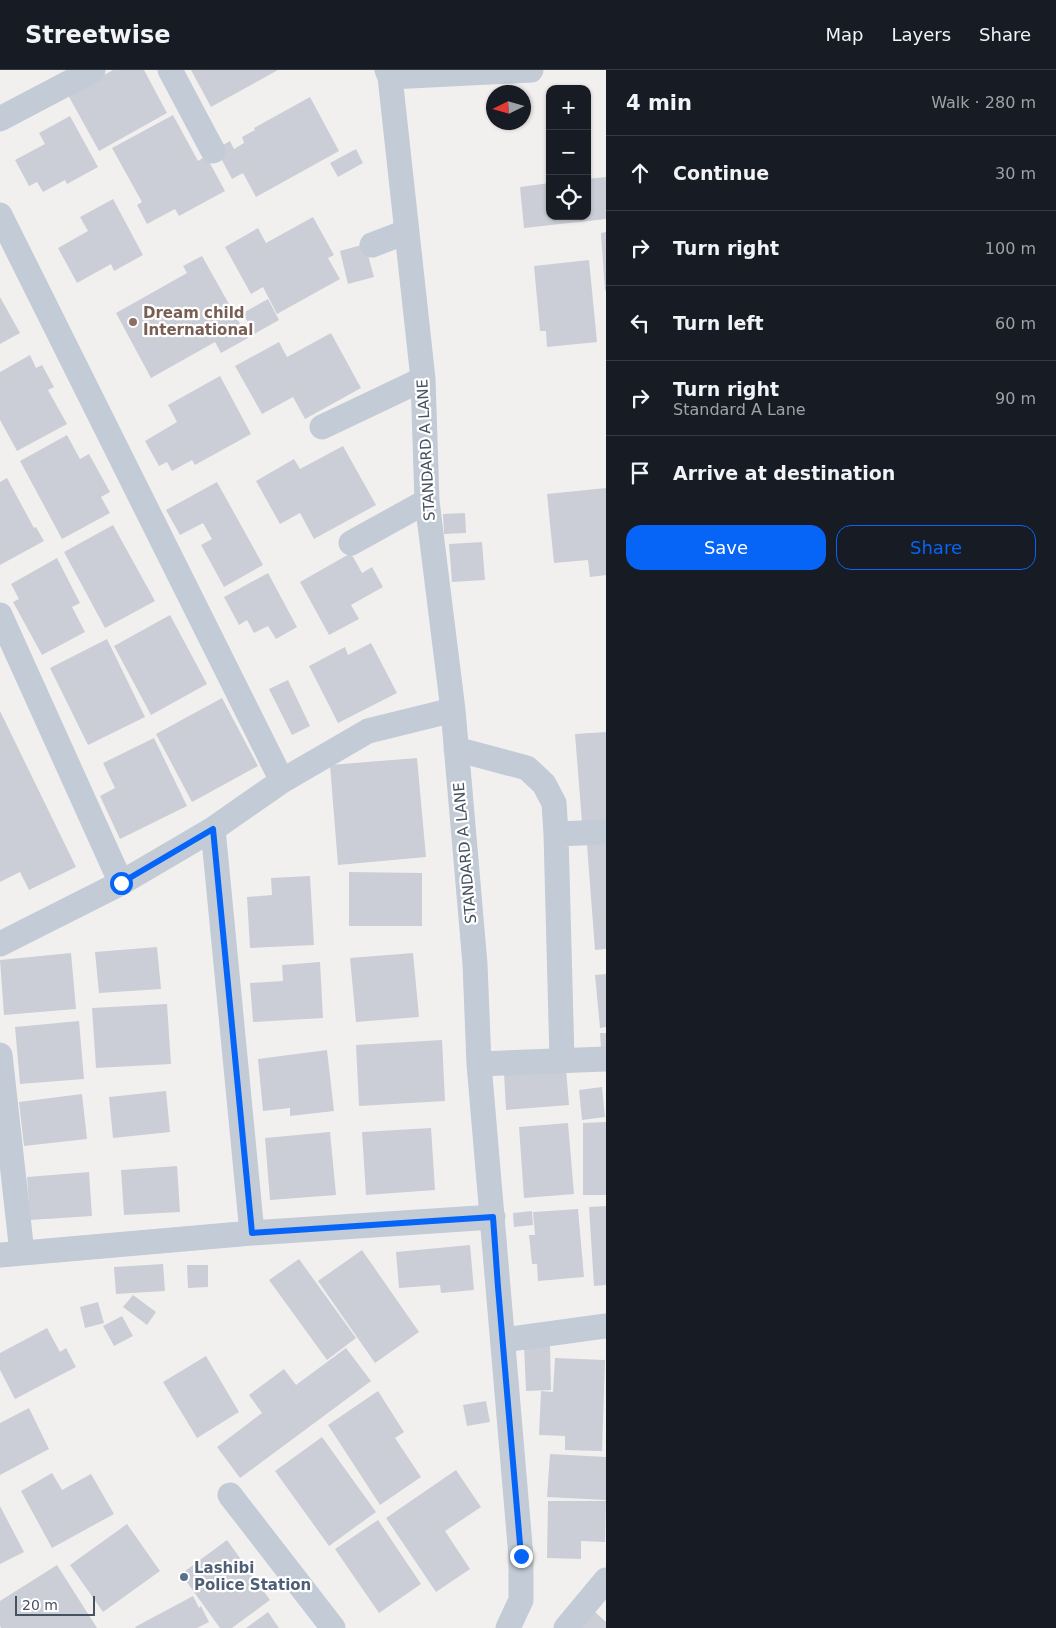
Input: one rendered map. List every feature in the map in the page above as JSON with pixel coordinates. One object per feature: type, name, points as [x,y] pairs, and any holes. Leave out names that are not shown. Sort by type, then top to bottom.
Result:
[{"type":"street","points":[[0,120],[93,70]]},
{"type":"street","points":[[170,70],[213,151]]},
{"type":"street","points":[[388,74],[531,70]]},
{"type":"street","name":"STANDARD A LANE","points":[[388,74],[423,379],[427,501],[453,710],[475,964],[480,1064],[521,1556],[521,1600],[508,1628]]},
{"type":"street","points":[[0,215],[282,781]]},
{"type":"street","points":[[372,245],[406,232]]},
{"type":"street","points":[[322,427],[423,379]]},
{"type":"street","points":[[351,543],[427,501]]},
{"type":"street","points":[[0,615],[121,883]]},
{"type":"street","points":[[0,944],[121,883],[213,829],[282,781],[368,731],[453,710]]},
{"type":"street","points":[[456,749],[527,768],[544,784],[554,803],[562,1060]]},
{"type":"street","points":[[213,829],[252,1233]]},
{"type":"street","points":[[556,834],[606,832]]},
{"type":"street","points":[[0,1055],[11,1254],[252,1233],[493,1217]]},
{"type":"street","points":[[480,1064],[606,1059]]},
{"type":"street","points":[[503,1340],[606,1326]]},
{"type":"street","points":[[230,1496],[332,1628]]},
{"type":"street","points":[[566,1628],[606,1580]]},
{"type":"building","points":[[113,70],[144,70],[167,113],[99,151],[68,95]]},
{"type":"building","points":[[191,70],[278,70],[211,107]]},
{"type":"building","points":[[310,97],[339,151],[256,197],[243,173],[232,179],[216,149],[230,141],[234,149],[244,143],[242,137],[255,130],[254,128]]},
{"type":"building","points":[[173,115],[198,161],[206,156],[225,191],[179,216],[175,209],[147,224],[137,205],[142,202],[112,148]]},
{"type":"building","points":[[70,116],[98,167],[67,184],[65,180],[43,192],[37,182],[29,186],[15,160],[45,144],[39,133]]},
{"type":"building","points":[[356,149],[363,163],[338,177],[330,163]]},
{"type":"building","points":[[606,177],[606,219],[524,228],[520,187],[546,184],[546,220],[591,220],[591,179]]},
{"type":"building","points":[[113,199],[143,255],[114,271],[111,264],[77,283],[58,248],[88,231],[80,217]]},
{"type":"building","points":[[313,217],[334,255],[328,258],[340,279],[277,314],[263,287],[251,294],[225,247],[258,228],[266,243]]},
{"type":"building","points":[[606,232],[606,290],[605,291],[601,233]]},
{"type":"building","points":[[365,244],[374,277],[348,284],[340,251]]},
{"type":"building","points":[[202,256],[248,338],[221,353],[215,342],[151,378],[116,313],[187,273],[183,266]]},
{"type":"building","points":[[589,260],[597,342],[547,347],[546,331],[540,331],[534,266]]},
{"type":"building","points":[[0,297],[20,333],[0,344]]},
{"type":"building","points":[[268,299],[279,320],[254,334],[243,313]]},
{"type":"building","points":[[331,333],[361,388],[305,419],[293,397],[262,414],[235,366],[279,342],[287,357]]},
{"type":"building","points":[[30,355],[36,368],[42,365],[54,387],[48,390],[67,424],[17,451],[0,420],[0,372]]},
{"type":"building","points":[[220,376],[251,434],[195,465],[192,460],[172,471],[167,462],[159,466],[145,441],[177,422],[168,405]]},
{"type":"building","points":[[67,435],[80,459],[89,454],[110,492],[101,497],[110,513],[62,539],[20,461]]},
{"type":"building","points":[[343,446],[376,505],[314,539],[300,513],[280,524],[256,481],[294,459],[300,469]]},
{"type":"building","points":[[7,478],[34,528],[36,527],[44,541],[0,565],[0,482]]},
{"type":"building","points":[[217,482],[263,565],[224,587],[201,545],[212,539],[203,523],[180,535],[166,510]]},
{"type":"building","points":[[606,488],[606,575],[590,577],[588,560],[554,563],[547,494]]},
{"type":"building","points":[[465,513],[466,533],[444,534],[443,514]]},
{"type":"building","points":[[113,525],[155,601],[105,628],[64,552]]},
{"type":"building","points":[[482,542],[485,580],[452,582],[449,544]]},
{"type":"building","points":[[351,553],[362,573],[372,567],[383,587],[351,605],[359,619],[329,635],[300,582]]},
{"type":"building","points":[[57,558],[80,603],[72,607],[85,632],[42,655],[13,602],[19,599],[11,584]]},
{"type":"building","points":[[268,573],[297,627],[276,639],[268,626],[254,633],[247,620],[239,625],[224,597]]},
{"type":"building","points":[[170,615],[207,684],[151,715],[114,646]]},
{"type":"building","points":[[107,639],[145,717],[88,745],[50,668]]},
{"type":"building","points":[[371,643],[397,693],[338,723],[309,666],[345,647],[348,655]]},
{"type":"building","points":[[288,680],[310,726],[292,735],[269,689]]},
{"type":"building","points":[[222,698],[258,766],[192,802],[156,734]]},
{"type":"building","points":[[0,711],[76,867],[29,890],[20,872],[0,882]]},
{"type":"building","points":[[606,732],[606,820],[582,822],[575,734]]},
{"type":"building","points":[[154,738],[187,806],[120,839],[100,796],[115,788],[103,763]]},
{"type":"building","points":[[417,758],[426,857],[338,865],[330,765]]},
{"type":"building","points":[[606,844],[606,949],[595,950],[587,845]]},
{"type":"building","points":[[349,872],[422,873],[422,926],[349,926]]},
{"type":"building","points":[[310,876],[314,945],[250,948],[247,897],[272,895],[271,878]]},
{"type":"building","points":[[157,947],[161,989],[99,993],[95,952]]},
{"type":"building","points":[[71,953],[76,1009],[4,1015],[0,960]]},
{"type":"building","points":[[413,953],[419,1017],[356,1022],[350,958]]},
{"type":"building","points":[[320,962],[323,1018],[253,1022],[250,983],[283,981],[282,965]]},
{"type":"building","points":[[606,974],[606,1027],[600,1028],[595,975]]},
{"type":"building","points":[[167,1004],[171,1064],[96,1068],[92,1008]]},
{"type":"building","points":[[79,1021],[84,1079],[20,1084],[15,1027]]},
{"type":"building","points":[[600,1033],[606,1033],[606,1048],[601,1049]]},
{"type":"building","points":[[442,1040],[445,1101],[359,1106],[356,1045]]},
{"type":"building","points":[[327,1050],[334,1111],[290,1116],[290,1108],[263,1111],[258,1059]]},
{"type":"building","points":[[566,1069],[569,1105],[506,1110],[504,1073]]},
{"type":"building","points":[[602,1087],[605,1117],[582,1120],[579,1090]]},
{"type":"building","points":[[166,1091],[170,1132],[113,1138],[109,1097]]},
{"type":"building","points":[[82,1094],[87,1139],[24,1146],[19,1102]]},
{"type":"building","points":[[606,1122],[606,1195],[583,1195],[583,1123]]},
{"type":"building","points":[[568,1123],[574,1194],[524,1198],[519,1127]]},
{"type":"building","points":[[431,1128],[435,1190],[366,1195],[362,1132]]},
{"type":"building","points":[[330,1132],[336,1195],[270,1200],[265,1138]]},
{"type":"building","points":[[177,1166],[180,1212],[124,1215],[121,1170]]},
{"type":"building","points":[[89,1172],[92,1216],[30,1220],[27,1177]]},
{"type":"building","points":[[606,1206],[606,1285],[594,1286],[589,1207]]},
{"type":"building","points":[[578,1209],[584,1277],[538,1281],[537,1264],[532,1264],[529,1235],[535,1235],[533,1212]]},
{"type":"building","points":[[532,1211],[533,1225],[514,1227],[513,1213]]},
{"type":"building","points":[[470,1245],[474,1290],[441,1293],[440,1285],[399,1288],[396,1252]]},
{"type":"building","points":[[362,1250],[419,1332],[375,1363],[318,1281]]},
{"type":"building","points":[[299,1259],[356,1338],[327,1360],[269,1280]]},
{"type":"building","points":[[163,1264],[165,1291],[116,1294],[114,1267]]},
{"type":"building","points":[[187,1265],[208,1265],[208,1287],[188,1288]]},
{"type":"building","points":[[133,1295],[156,1312],[147,1325],[123,1307]]},
{"type":"building","points":[[98,1302],[104,1323],[85,1328],[80,1307]]},
{"type":"building","points":[[122,1316],[133,1336],[114,1346],[103,1326]]},
{"type":"building","points":[[47,1328],[60,1352],[66,1348],[76,1367],[15,1399],[0,1370],[0,1353]]},
{"type":"building","points":[[550,1343],[551,1390],[526,1391],[524,1345]]},
{"type":"building","points":[[346,1348],[371,1381],[240,1478],[217,1447],[262,1413],[249,1395],[284,1369],[296,1385]]},
{"type":"building","points":[[206,1356],[239,1412],[197,1438],[163,1382]]},
{"type":"building","points":[[555,1358],[605,1360],[602,1451],[565,1450],[565,1436],[539,1435],[541,1391],[553,1392]]},
{"type":"building","points":[[378,1391],[404,1432],[395,1438],[421,1477],[380,1505],[328,1425]]},
{"type":"building","points":[[486,1401],[490,1422],[467,1426],[463,1405]]},
{"type":"building","points":[[29,1408],[49,1449],[0,1475],[0,1423]]},
{"type":"building","points":[[322,1437],[376,1512],[329,1546],[275,1471]]},
{"type":"building","points":[[550,1454],[606,1457],[606,1500],[547,1497]]},
{"type":"building","points":[[456,1470],[481,1507],[445,1531],[470,1569],[436,1592],[386,1518]]},
{"type":"building","points":[[52,1473],[62,1490],[91,1474],[114,1514],[52,1548],[21,1491]]},
{"type":"building","points":[[548,1501],[606,1501],[605,1542],[581,1541],[581,1559],[547,1558]]},
{"type":"building","points":[[0,1506],[24,1552],[0,1564]]},
{"type":"building","points":[[378,1520],[421,1584],[379,1613],[335,1549]]},
{"type":"building","points":[[127,1524],[160,1571],[103,1612],[70,1565]]},
{"type":"building","points":[[227,1540],[270,1600],[232,1628],[220,1628],[181,1574]]},
{"type":"building","points":[[57,1565],[97,1628],[1,1628],[0,1601]]},
{"type":"building","points":[[193,1596],[199,1608],[201,1606],[209,1622],[197,1628],[135,1627]]},
{"type":"building","points":[[594,1611],[606,1622],[606,1628],[579,1628]]},
{"type":"building","points":[[268,1612],[279,1628],[246,1628]]},
{"type":"place","name":"Dream child International","points":[[133,322]]},
{"type":"place","name":"Lashibi Police Station","points":[[184,1577]]},
{"type":"route","points":[[121,883],[213,829],[252,1233],[493,1217],[521,1556]]}]
